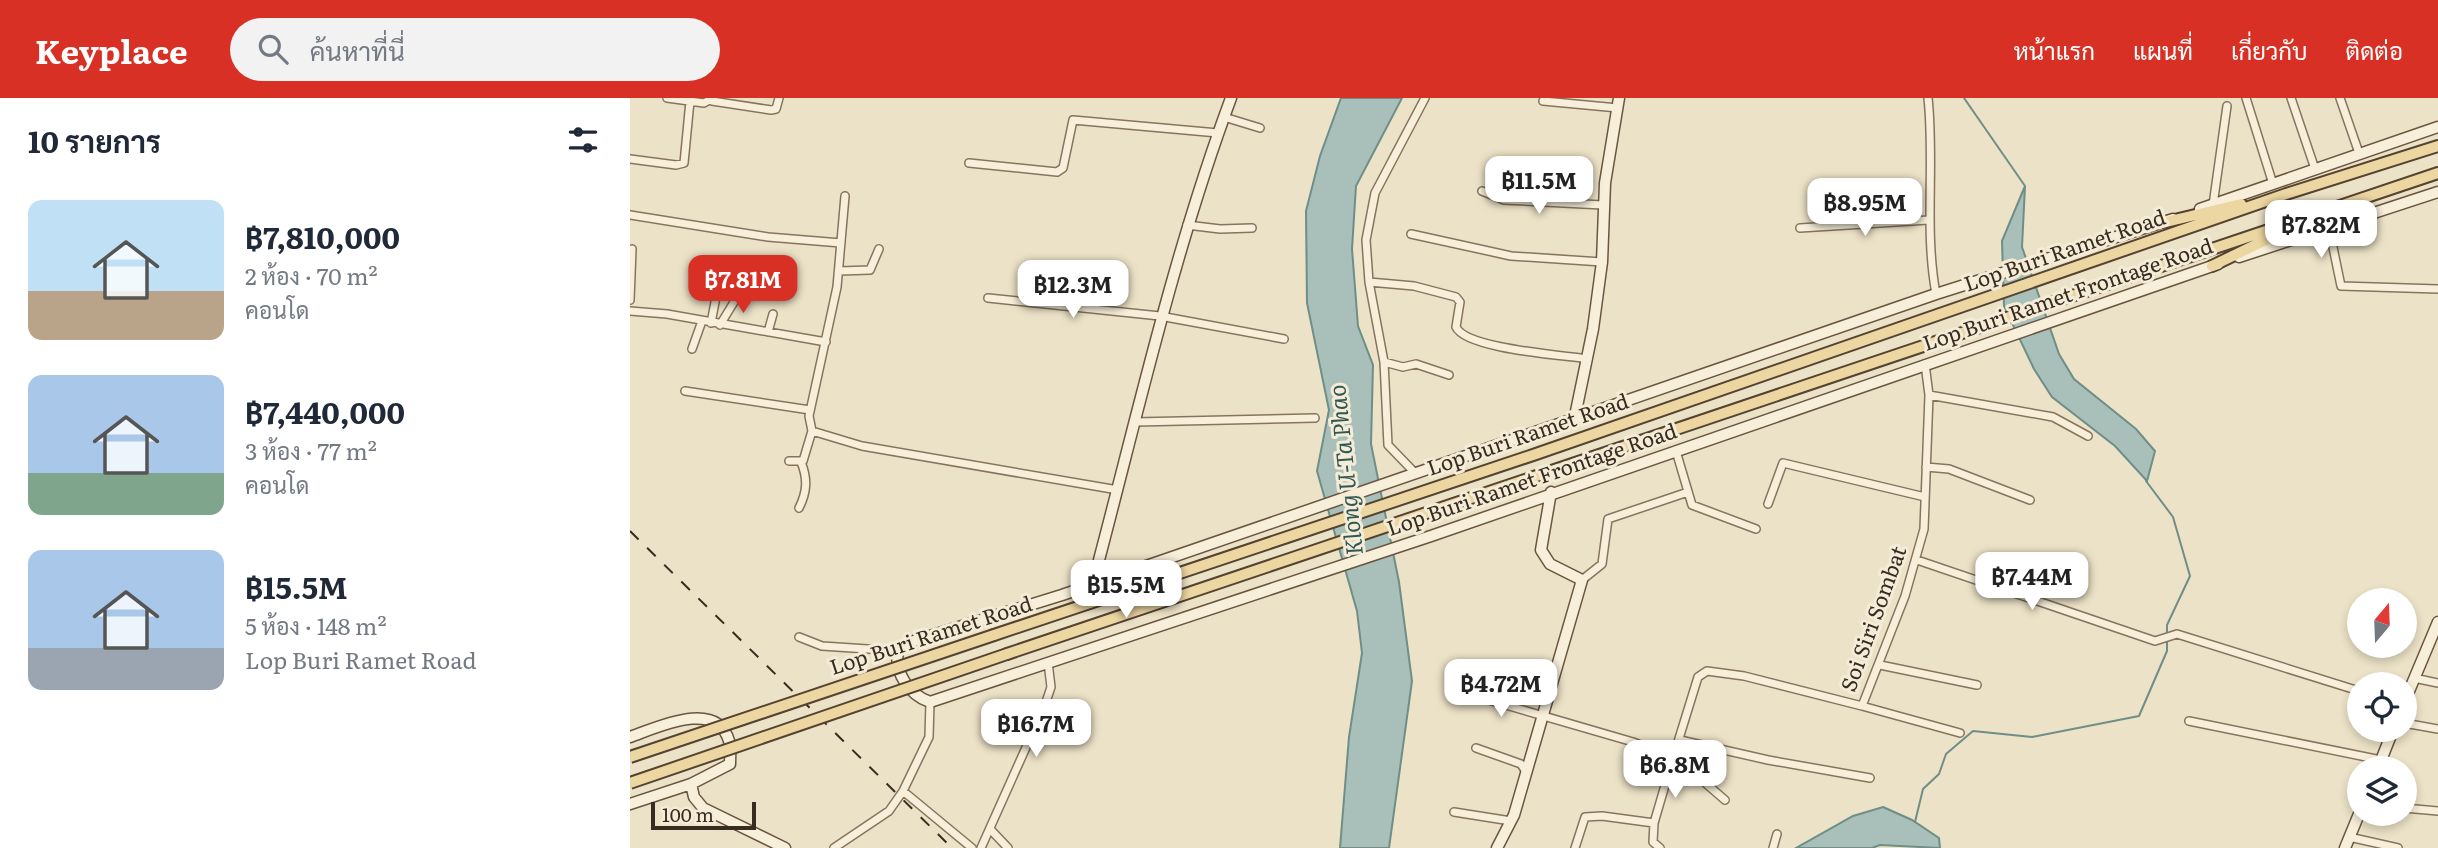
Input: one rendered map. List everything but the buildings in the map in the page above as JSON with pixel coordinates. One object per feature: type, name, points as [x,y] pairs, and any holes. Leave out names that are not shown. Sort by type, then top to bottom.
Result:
[{"type":"main road","points":[[1112,596],[1100,570],[1099,560],[1160,316],[1187,225],[1231,98]]},
{"type":"main road","points":[[1575,416],[1588,359],[1602,262],[1603,205],[1618,103]]},
{"type":"main road","name":"Lop Buri Ramet Frontage Road","points":[[898,651],[914,640],[1105,580],[1414,475],[1575,416],[1656,392],[2030,263],[2166,222],[2438,127]]},
{"type":"main road","name":"Lop Buri Ramet Road","points":[[630,757],[1417,494],[2286,194],[2438,146]]},
{"type":"main road","name":"Lop Buri Ramet Road","points":[[630,783],[2438,173]]},
{"type":"main road","name":"Lop Buri Ramet Frontage Road","points":[[930,702],[1431,536],[1551,492],[2052,320],[2438,192]]},
{"type":"main road","points":[[2166,222],[2286,194]]},
{"type":"main road","points":[[2212,266],[2331,211]]},
{"type":"main road","points":[[1659,411],[1665,433]]},
{"type":"main road","points":[[1497,848],[1511,821],[1582,580],[1550,564],[1541,550],[1551,492]]},
{"type":"main road","points":[[2417,672],[2437,628]]},
{"type":"main road","points":[[898,651],[895,663],[904,682],[922,699],[930,702]]},
{"type":"main road","points":[[630,737],[687,717],[714,722],[729,740],[730,764],[691,784],[630,804]]},
{"type":"main road","points":[[691,784],[694,797],[702,808],[785,848]]},
{"type":"main road","points":[[2345,848],[2354,826]]},
{"type":"street","points":[[667,98],[713,100],[721,105],[771,110],[776,109],[779,98]]},
{"type":"street","points":[[1414,475],[1388,444],[1384,362],[1369,282],[1366,240],[1375,194],[1425,98]]},
{"type":"street","points":[[1928,98],[1928,220],[1930,262],[1936,294]]},
{"type":"street","points":[[2246,98],[2273,184]]},
{"type":"street","points":[[2291,98],[2315,169]]},
{"type":"street","points":[[2340,98],[2359,153]]},
{"type":"street","points":[[630,159],[676,165],[684,163],[690,101]]},
{"type":"street","points":[[1542,101],[1618,103]]},
{"type":"street","points":[[2213,205],[2227,106]]},
{"type":"street","points":[[1224,117],[1260,128]]},
{"type":"street","points":[[969,163],[1057,172],[1063,168],[1073,120],[1219,133]]},
{"type":"street","points":[[1482,191],[1504,200],[1603,205]]},
{"type":"street","points":[[845,196],[839,271],[810,410],[809,426],[812,431],[862,446],[1118,489]]},
{"type":"street","points":[[630,215],[768,236],[841,243]]},
{"type":"street","points":[[1800,228],[1928,220]]},
{"type":"street","points":[[1187,225],[1220,229],[1252,228]]},
{"type":"street","points":[[2329,228],[2341,286],[2438,289]]},
{"type":"street","points":[[1411,234],[1511,256],[1602,262]]},
{"type":"street","points":[[839,271],[870,270],[879,248]]},
{"type":"street","points":[[630,300],[632,249]]},
{"type":"street","points":[[1369,282],[1414,286],[1456,298],[1460,302],[1456,327],[1465,337],[1516,349],[1588,359]]},
{"type":"street","points":[[715,324],[734,302],[734,294]]},
{"type":"street","points":[[715,324],[716,297]]},
{"type":"street","points":[[988,298],[1160,316],[1284,340]]},
{"type":"street","points":[[630,311],[826,342]]},
{"type":"street","points":[[768,332],[773,314]]},
{"type":"street","points":[[692,349],[702,321]]},
{"type":"street","points":[[1384,362],[1403,367],[1416,364],[1449,375]]},
{"type":"street","name":"Soi Siri Sombat","points":[[1654,823],[1698,677],[1707,671],[1744,676],[1862,706],[1880,665],[1917,560],[1924,529],[1929,395],[1925,365]]},
{"type":"street","points":[[685,391],[810,410]]},
{"type":"street","points":[[1929,395],[2053,416],[2088,436]]},
{"type":"street","points":[[1135,422],[1315,418]]},
{"type":"street","points":[[799,508],[806,490],[806,474],[801,462],[812,431]]},
{"type":"street","points":[[1676,451],[1692,505],[1756,530]]},
{"type":"street","points":[[789,461],[801,462]]},
{"type":"street","points":[[1768,504],[1783,463],[1925,497]]},
{"type":"street","points":[[1926,467],[1949,469],[2030,500]]},
{"type":"street","points":[[1582,580],[1601,564],[1608,519],[1688,492]]},
{"type":"street","points":[[1917,560],[2155,641],[2177,634],[2347,687]]},
{"type":"street","points":[[799,637],[822,646],[898,651]]},
{"type":"street","points":[[981,848],[1045,705],[1051,687],[1048,662]]},
{"type":"street","points":[[1880,665],[1977,685]]},
{"type":"street","points":[[2417,678],[2438,682]]},
{"type":"street","points":[[1468,694],[1633,742],[1703,781],[1725,800]]},
{"type":"street","points":[[834,848],[890,811],[929,737],[930,702]]},
{"type":"street","points":[[1862,706],[1960,733]]},
{"type":"street","points":[[2189,722],[2347,757]]},
{"type":"street","points":[[2417,725],[2438,729]]},
{"type":"street","points":[[1680,740],[1768,760],[1870,778]]},
{"type":"street","points":[[1476,748],[1521,764],[1526,772]]},
{"type":"street","points":[[903,790],[972,848]]},
{"type":"street","points":[[2417,809],[2438,811]]},
{"type":"street","points":[[1454,812],[1511,821]]},
{"type":"street","points":[[1575,848],[1585,817],[1602,816],[1654,823],[1653,842],[1660,848]]},
{"type":"street","points":[[990,829],[1008,848]]},
{"type":"street","points":[[1773,848],[1777,834]]},
{"type":"street","points":[[2349,837],[2398,848]]},
{"type":"water","name":"Klong U-Ta Phao","points":[[1341,98],[1402,98],[1356,186],[1352,249],[1358,326],[1373,365],[1371,444],[1399,582],[1412,681],[1389,848],[1340,848],[1349,737],[1362,653],[1357,611],[1317,471],[1329,410],[1307,303],[1306,211],[1320,156]]},
{"type":"water","points":[[2025,186],[2022,247],[2059,354],[2074,379],[2136,429],[2155,451],[2147,481],[2115,446],[2052,397],[2034,369],[2004,306],[2002,241]]},
{"type":"water","points":[[1883,807],[1912,820],[1939,838],[1940,848],[1880,845],[1872,848],[1796,848],[1853,816]]},
{"type":"waterway","points":[[1964,98],[2025,186]]},
{"type":"waterway","points":[[2146,481],[2173,517],[2190,576],[2167,625],[2167,633]]},
{"type":"waterway","points":[[1915,822],[1923,789],[1939,774],[1946,754],[1973,731],[2032,737],[2139,716],[2167,651],[2167,639]]},
{"type":"railway","points":[[630,531],[952,848]]}]
